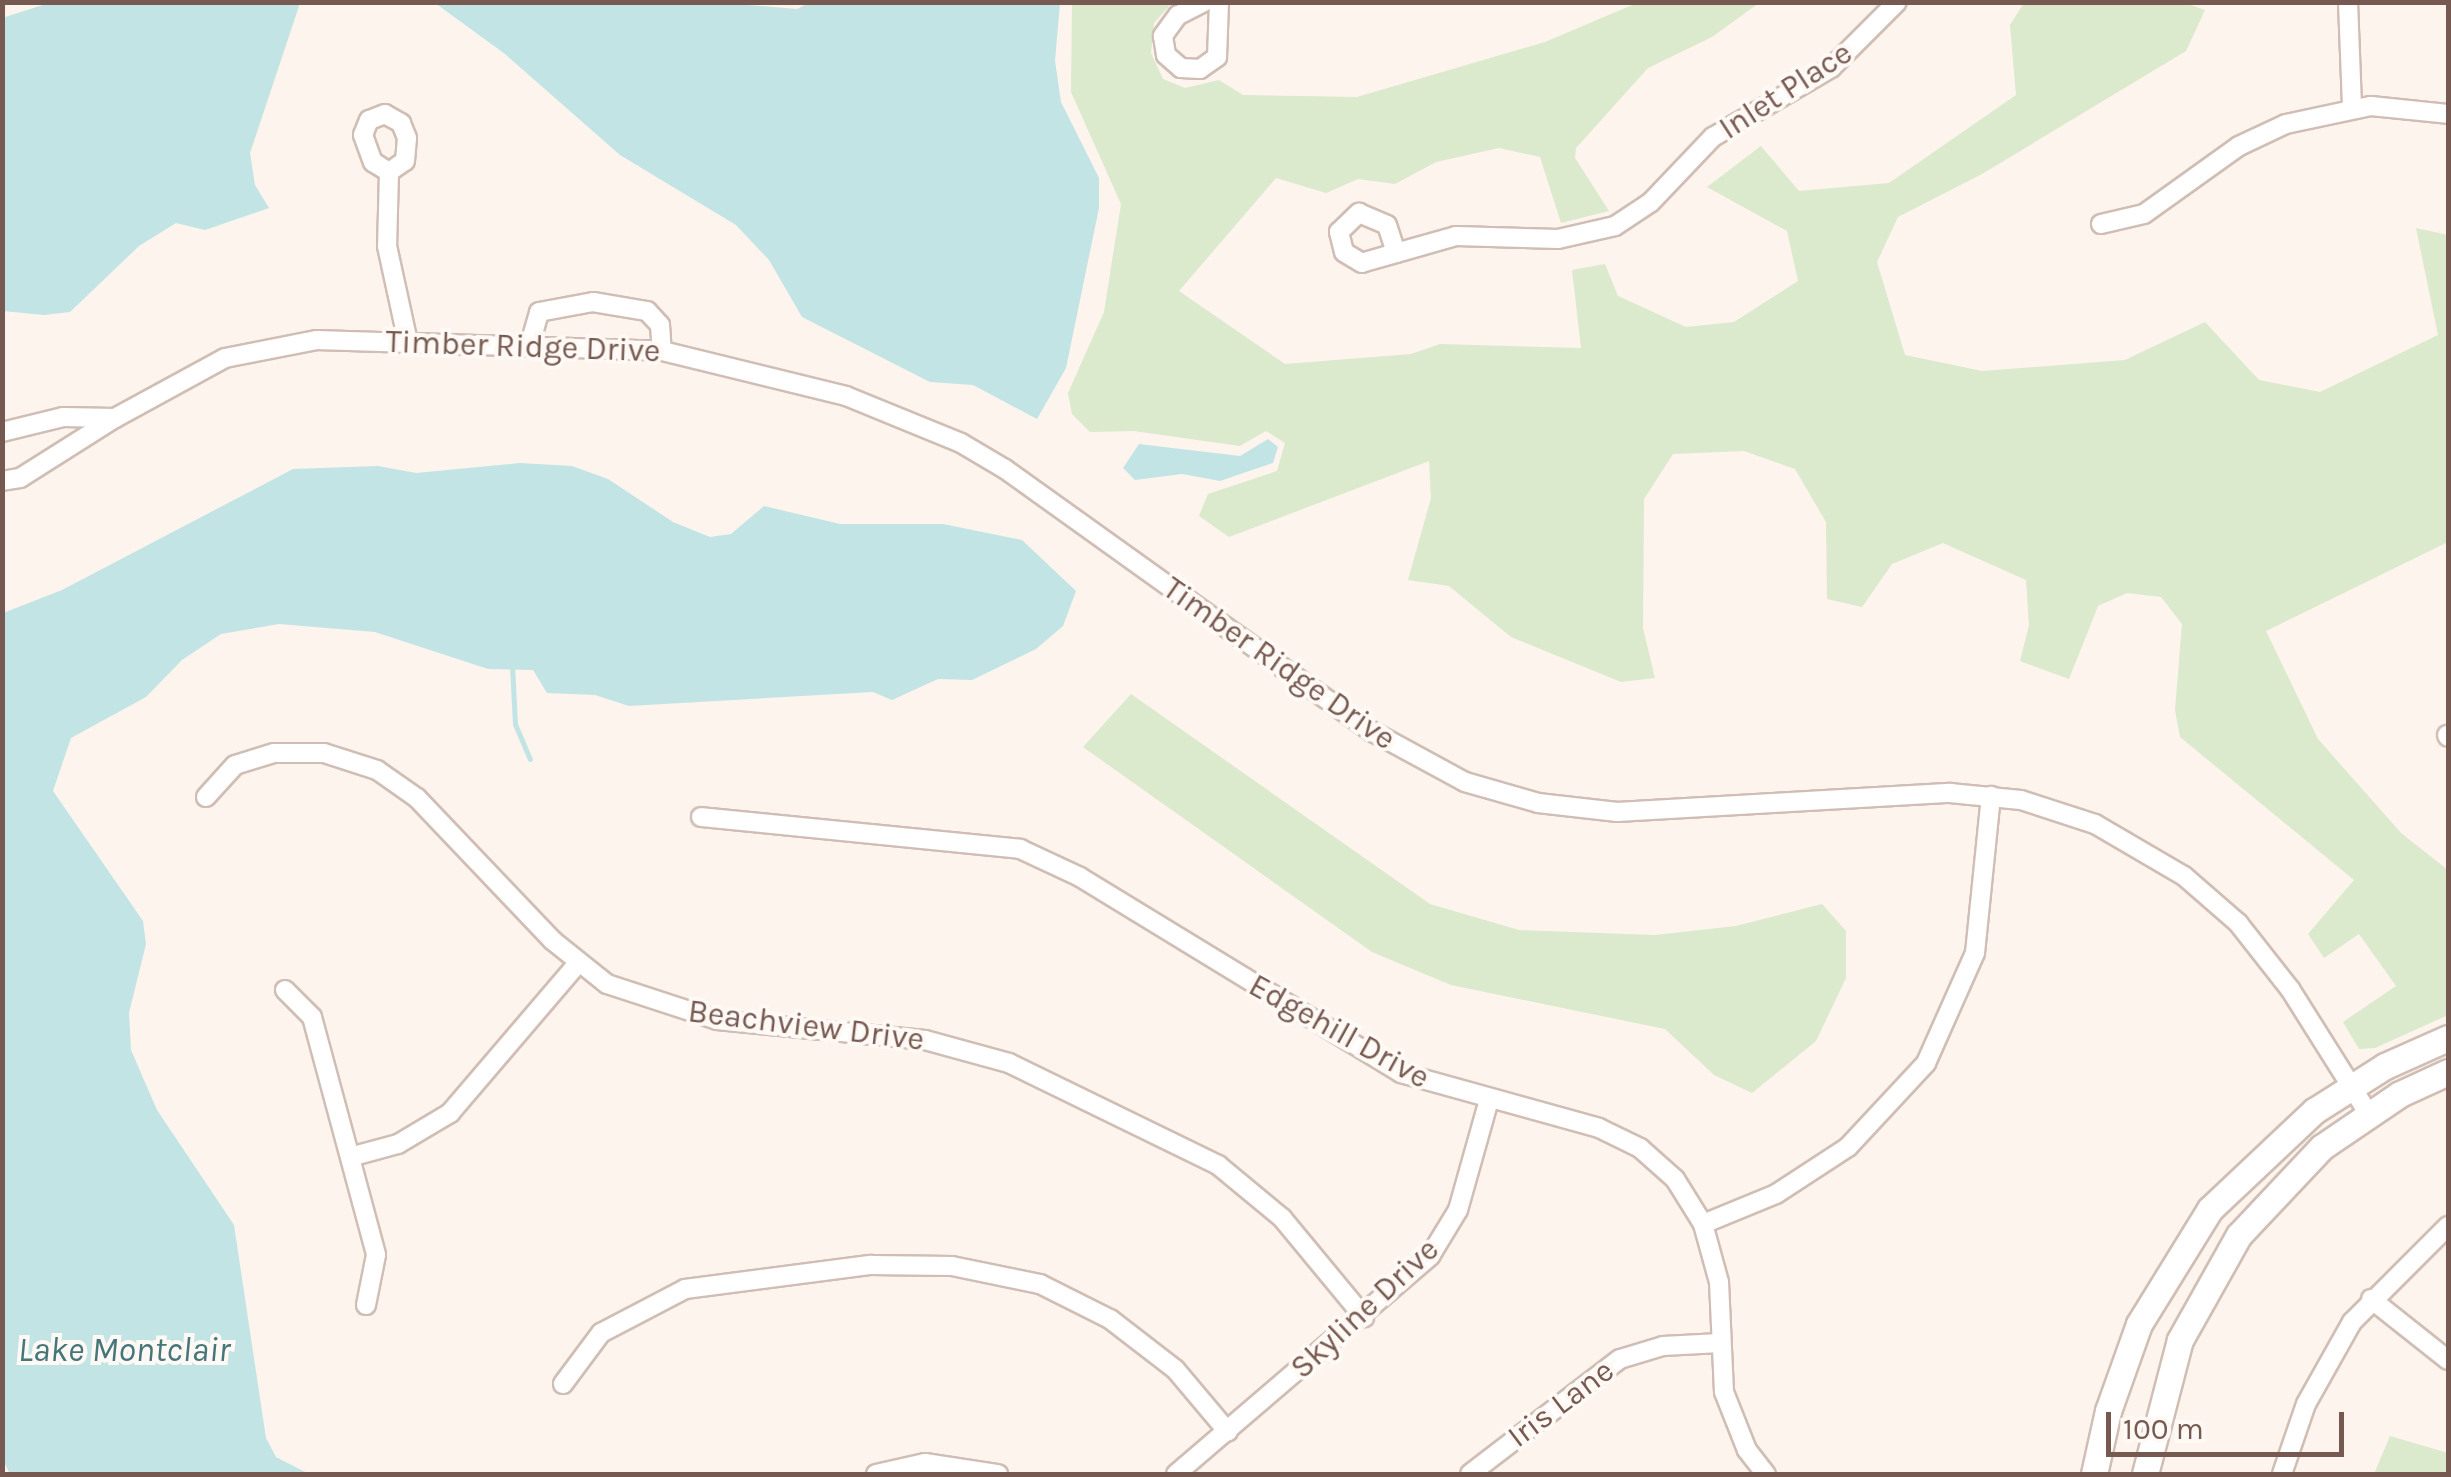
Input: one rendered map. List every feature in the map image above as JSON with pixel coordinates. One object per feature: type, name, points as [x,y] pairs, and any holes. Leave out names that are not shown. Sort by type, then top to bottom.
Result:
[{"type":"main road","points":[[2094,1474],[2122,1367],[2178,1252],[2250,1165],[2350,1086],[2448,1038]]},
{"type":"main road","points":[[2145,1474],[2165,1379],[2215,1272],[2296,1170],[2368,1113],[2448,1072]]},
{"type":"street","points":[[1204,2],[1178,15],[1163,36],[1166,55],[1181,68],[1200,69],[1217,56],[1219,2]]},
{"type":"street","name":"Inlet Place","points":[[1396,253],[1456,236],[1558,239],[1615,226],[1652,202],[1725,128],[1831,68],[1897,2]]},
{"type":"street","points":[[2348,2],[2352,108]]},
{"type":"street","points":[[2101,224],[2144,214],[2251,140],[2352,108],[2448,114]]},
{"type":"street","points":[[389,172],[387,246],[408,342]]},
{"type":"street","points":[[530,344],[538,312],[592,302],[647,310],[660,325],[662,351]]},
{"type":"street","name":"Timber Ridge Drive","points":[[2,481],[20,478],[194,371],[250,350],[317,340],[662,351],[846,396],[961,443],[1047,497],[1386,742],[1480,788],[1538,803],[1617,812],[1896,793],[1991,796],[2094,824],[2219,904],[2290,989],[2368,1113]]},
{"type":"street","points":[[2,432],[63,417],[116,418]]},
{"type":"street","name":"Beachview Drive","points":[[206,797],[235,765],[274,754],[324,753],[377,770],[417,798],[578,963],[607,984],[679,1012],[925,1040],[1009,1064],[1218,1165],[1282,1218],[1364,1317]]},
{"type":"street","points":[[1702,1224],[1776,1194],[1848,1147],[1926,1063],[1975,953],[1991,796]]},
{"type":"street","name":"Edgehill Drive","points":[[700,817],[1020,849],[1080,878],[1401,1073],[1623,1138],[1675,1179],[1702,1224],[1719,1282],[1720,1343],[1733,1422],[1766,1474]]},
{"type":"street","points":[[350,1157],[398,1144],[450,1113],[578,963]]},
{"type":"street","points":[[286,990],[312,1017],[376,1255],[366,1305]]},
{"type":"street","name":"Skyline Drive","points":[[1176,1474],[1416,1272],[1446,1234],[1466,1190],[1489,1100]]},
{"type":"street","points":[[2282,1474],[2306,1404],[2371,1299],[2448,1226]]},
{"type":"street","points":[[563,1384],[601,1333],[685,1289],[870,1265],[952,1266],[1040,1284],[1110,1319],[1175,1369],[1228,1432]]},
{"type":"street","points":[[2371,1299],[2448,1360]]},
{"type":"street","name":"Iris Lane","points":[[1470,1474],[1620,1359],[1663,1346],[1720,1343]]},
{"type":"street","points":[[876,1474],[950,1463],[998,1474]]},
{"type":"green space","points":[[2182,2],[2205,10],[2186,51],[1982,174],[1898,217],[1877,262],[1905,355],[1982,371],[2125,360],[2205,322],[2259,380],[2320,392],[2438,335],[2416,228],[2448,235],[2448,542],[2266,631],[2318,739],[2401,833],[2448,870],[2448,1015],[2375,1048],[2359,1049],[2343,1022],[2396,986],[2359,934],[2324,958],[2308,934],[2354,880],[2180,737],[2175,710],[2182,624],[2161,597],[2127,593],[2098,606],[2069,679],[2020,661],[2029,625],[2026,580],[1943,543],[1892,564],[1862,607],[1827,599],[1826,522],[1795,469],[1744,451],[1673,454],[1644,499],[1643,628],[1655,678],[1621,682],[1511,637],[1449,586],[1408,580],[1431,498],[1429,461],[1229,537],[1199,516],[1208,494],[1277,471],[1285,443],[1266,431],[1240,446],[1134,431],[1090,432],[1072,414],[1068,393],[1104,312],[1121,204],[1071,92],[1072,3],[1172,3],[1154,23],[1151,53],[1163,79],[1185,88],[1219,80],[1243,95],[1357,97],[1545,42],[1637,3],[1759,3],[1712,37],[1648,68],[1576,148],[1575,158],[1609,211],[1561,223],[1540,157],[1499,148],[1436,162],[1395,184],[1358,179],[1326,193],[1276,178],[1179,291],[1285,364],[1411,354],[1440,344],[1581,348],[1572,270],[1605,264],[1618,296],[1686,327],[1734,322],[1798,281],[1787,231],[1707,187],[1761,146],[1799,191],[1889,183],[2016,95],[2010,25],[2024,3]]},
{"type":"green space","points":[[1131,694],[1430,904],[1519,930],[1655,935],[1736,926],[1822,904],[1846,931],[1846,978],[1816,1041],[1752,1093],[1714,1075],[1665,1029],[1451,985],[1372,952],[1083,747]]},
{"type":"green space","points":[[2390,1436],[2448,1453],[2448,1474],[2374,1474]]},
{"type":"water","points":[[712,2],[797,9],[811,2],[1060,3],[1055,61],[1061,102],[1099,178],[1099,208],[1066,368],[1037,419],[973,385],[930,382],[802,317],[769,260],[736,225],[620,155],[505,54],[435,3]]},
{"type":"water","points":[[49,3],[300,3],[250,153],[255,185],[269,208],[205,230],[176,223],[139,246],[70,312],[44,315],[3,311],[2,18]]},
{"type":"water","points":[[1268,439],[1278,447],[1273,463],[1220,481],[1182,474],[1135,480],[1123,468],[1139,444],[1240,456]]},
{"type":"water","name":"Lake Montclair","points":[[520,463],[572,466],[608,479],[673,522],[710,537],[731,534],[764,506],[840,524],[943,524],[1022,540],[1076,591],[1063,626],[1036,649],[972,680],[938,679],[892,700],[873,692],[629,706],[595,695],[547,693],[533,670],[488,669],[375,632],[279,624],[221,634],[182,660],[146,697],[71,738],[53,791],[143,921],[146,944],[129,1013],[131,1050],[157,1110],[234,1225],[266,1438],[276,1457],[305,1472],[339,1474],[10,1474],[2,1458],[3,613],[62,590],[293,469],[378,466],[416,473]]},
{"type":"waterway","points":[[512,665],[515,724],[530,759]]}]
